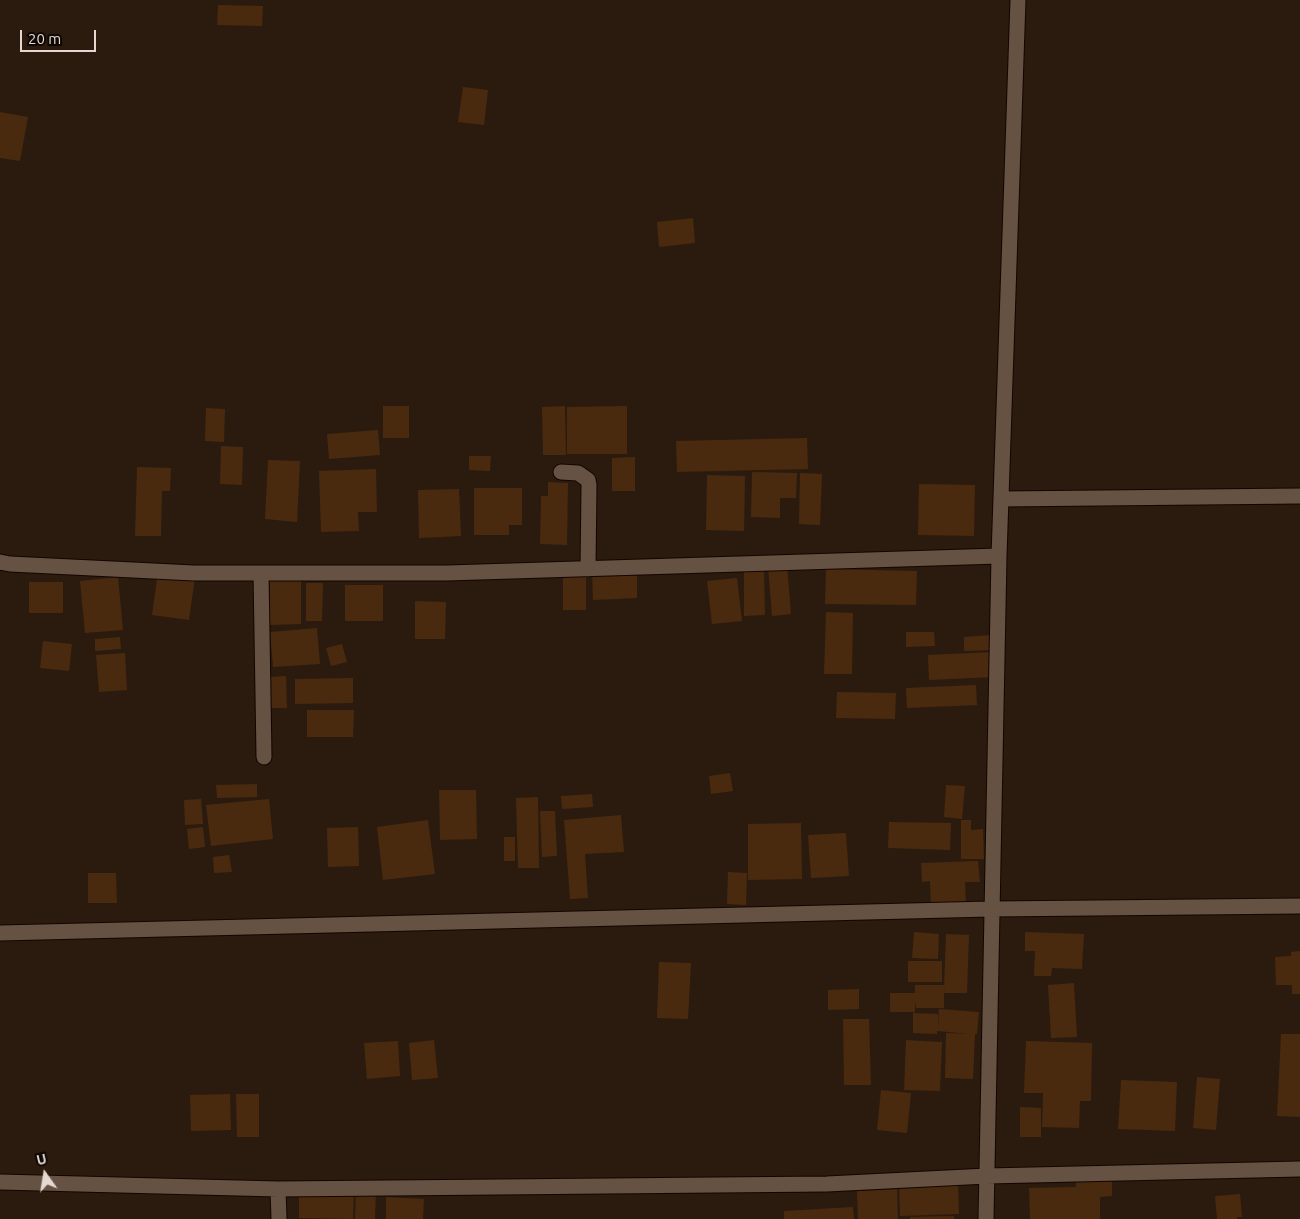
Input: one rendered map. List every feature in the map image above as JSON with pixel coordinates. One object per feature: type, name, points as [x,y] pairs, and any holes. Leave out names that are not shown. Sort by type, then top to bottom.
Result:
[{"type":"street","points":[[986,1219],[999,556],[1018,0]]},
{"type":"street","points":[[561,472],[578,473],[588,480],[588,569]]},
{"type":"street","points":[[1001,499],[1300,496]]},
{"type":"street","points":[[0,562],[194,573],[447,573],[999,556]]},
{"type":"street","points":[[261,573],[264,757]]},
{"type":"street","points":[[0,933],[991,909],[1300,906]]},
{"type":"street","points":[[0,1182],[278,1189],[827,1184],[987,1176],[1300,1169]]},
{"type":"street","points":[[278,1189],[279,1219]]},
{"type":"building","points":[[218,5],[263,6],[262,26],[217,25]]},
{"type":"building","points":[[463,87],[488,90],[484,125],[458,122]]},
{"type":"building","points":[[0,112],[28,117],[20,161],[0,158]]},
{"type":"building","points":[[693,218],[695,243],[659,247],[657,222]]},
{"type":"building","points":[[383,406],[409,406],[409,438],[383,438]]},
{"type":"building","points":[[565,406],[566,455],[543,455],[542,407]]},
{"type":"building","points":[[627,406],[627,454],[567,454],[567,407]]},
{"type":"building","points":[[206,408],[225,409],[224,442],[205,441]]},
{"type":"building","points":[[378,430],[380,455],[329,459],[327,434]]},
{"type":"building","points":[[807,438],[808,469],[677,472],[676,441]]},
{"type":"building","points":[[221,446],[243,447],[242,485],[220,484]]},
{"type":"building","points":[[469,456],[491,456],[490,471],[469,470]]},
{"type":"building","points":[[635,457],[635,491],[612,491],[612,458]]},
{"type":"building","points":[[268,460],[300,461],[297,522],[265,519]]},
{"type":"building","points":[[137,467],[171,468],[170,491],[162,491],[161,536],[135,536]]},
{"type":"building","points":[[376,469],[377,512],[358,512],[359,531],[321,532],[319,471]]},
{"type":"building","points":[[752,472],[797,473],[796,498],[780,498],[780,518],[751,517]]},
{"type":"building","points":[[800,473],[822,474],[820,525],[799,524]]},
{"type":"building","points":[[707,475],[745,476],[744,531],[706,530]]},
{"type":"building","points":[[548,482],[568,483],[567,545],[540,544],[541,496],[548,496]]},
{"type":"building","points":[[919,484],[975,485],[974,536],[918,535]]},
{"type":"building","points":[[474,488],[522,488],[522,525],[509,525],[509,535],[474,535]]},
{"type":"building","points":[[459,489],[461,536],[419,538],[418,490]]},
{"type":"building","points":[[787,564],[791,614],[772,616],[768,566]]},
{"type":"building","points":[[764,567],[765,615],[744,616],[744,568]]},
{"type":"building","points":[[637,568],[637,598],[593,600],[592,570]]},
{"type":"building","points":[[826,569],[917,571],[916,605],[825,604]]},
{"type":"building","points":[[158,572],[195,577],[189,620],[152,615]]},
{"type":"building","points":[[563,573],[586,573],[586,610],[563,610]]},
{"type":"building","points":[[270,576],[301,576],[301,624],[270,625]]},
{"type":"building","points":[[118,577],[123,630],[85,633],[80,581]]},
{"type":"building","points":[[737,578],[742,621],[712,624],[707,581]]},
{"type":"building","points":[[29,582],[63,582],[63,613],[29,613]]},
{"type":"building","points":[[306,583],[323,583],[322,621],[306,621]]},
{"type":"building","points":[[345,585],[383,585],[383,621],[345,621]]},
{"type":"building","points":[[415,601],[446,602],[445,639],[415,639]]},
{"type":"building","points":[[826,612],[853,613],[852,674],[824,674]]},
{"type":"building","points":[[317,628],[320,664],[273,667],[270,632]]},
{"type":"building","points":[[906,632],[934,632],[935,646],[906,647]]},
{"type":"building","points":[[992,635],[992,650],[964,651],[964,637]]},
{"type":"building","points":[[120,637],[121,649],[95,651],[95,639]]},
{"type":"building","points":[[43,641],[72,644],[69,671],[40,668]]},
{"type":"building","points":[[342,644],[347,662],[331,666],[326,648]]},
{"type":"building","points":[[993,652],[994,677],[929,680],[928,655]]},
{"type":"building","points":[[125,653],[127,690],[99,692],[96,655]]},
{"type":"building","points":[[286,676],[287,708],[269,708],[268,677]]},
{"type":"building","points":[[353,678],[353,703],[295,704],[295,679]]},
{"type":"building","points":[[976,685],[977,705],[907,708],[906,688]]},
{"type":"building","points":[[837,692],[896,693],[895,719],[836,718]]},
{"type":"building","points":[[307,710],[354,710],[353,737],[307,737]]},
{"type":"building","points":[[730,773],[733,791],[711,794],[709,776]]},
{"type":"building","points":[[257,784],[257,797],[217,798],[216,785]]},
{"type":"building","points":[[946,785],[965,786],[962,819],[944,817]]},
{"type":"building","points":[[439,790],[476,790],[477,839],[440,840]]},
{"type":"building","points":[[592,794],[593,807],[562,809],[561,796]]},
{"type":"building","points":[[538,797],[539,868],[518,868],[516,798]]},
{"type":"building","points":[[201,799],[203,824],[185,825],[184,800]]},
{"type":"building","points":[[269,799],[273,839],[211,846],[206,805]]},
{"type":"building","points":[[540,811],[555,811],[557,856],[542,857]]},
{"type":"building","points":[[621,815],[624,852],[585,854],[588,898],[570,899],[564,820]]},
{"type":"building","points":[[428,820],[435,874],[383,880],[377,827]]},
{"type":"building","points":[[961,820],[971,820],[971,830],[983,829],[984,859],[961,859]]},
{"type":"building","points":[[889,822],[951,823],[950,850],[888,848]]},
{"type":"building","points":[[801,823],[802,879],[748,880],[748,824]]},
{"type":"building","points":[[203,827],[205,847],[189,849],[187,829]]},
{"type":"building","points":[[358,827],[359,866],[328,867],[327,828]]},
{"type":"building","points":[[846,833],[849,876],[811,878],[808,835]]},
{"type":"building","points":[[504,837],[515,837],[515,861],[504,861]]},
{"type":"building","points":[[229,855],[232,872],[214,873],[213,857]]},
{"type":"building","points":[[978,861],[980,882],[965,882],[966,905],[931,907],[930,881],[922,882],[921,863]]},
{"type":"building","points":[[728,872],[747,873],[746,905],[727,904]]},
{"type":"building","points":[[88,873],[116,873],[117,903],[88,903]]},
{"type":"building","points":[[914,932],[939,934],[938,959],[912,958]]},
{"type":"building","points":[[1025,932],[1084,934],[1082,969],[1052,968],[1051,976],[1034,976],[1035,951],[1025,951]]},
{"type":"building","points":[[946,934],[969,935],[967,993],[944,993],[944,1008],[916,1008],[915,1001],[915,1012],[890,1012],[890,993],[915,993],[915,985],[944,985],[944,990]]},
{"type":"building","points":[[1300,951],[1300,994],[1292,994],[1292,985],[1276,985],[1275,957],[1291,956],[1291,952]]},
{"type":"building","points":[[908,961],[942,961],[942,982],[908,982]]},
{"type":"building","points":[[659,962],[691,963],[688,1019],[657,1018]]},
{"type":"building","points":[[1074,983],[1077,1037],[1051,1038],[1048,985]]},
{"type":"building","points":[[859,989],[859,1009],[828,1010],[828,990]]},
{"type":"building","points":[[939,1009],[979,1012],[977,1034],[975,1034],[973,1079],[945,1078],[946,1033],[970,1034],[937,1031],[937,1034],[913,1033],[913,1013],[938,1014],[938,1027]]},
{"type":"building","points":[[843,1019],[869,1019],[871,1085],[844,1085]]},
{"type":"building","points":[[1281,1034],[1300,1034],[1300,1117],[1277,1116]]},
{"type":"building","points":[[434,1040],[438,1078],[412,1080],[409,1043]]},
{"type":"building","points":[[906,1040],[942,1042],[940,1091],[904,1090]]},
{"type":"building","points":[[398,1041],[400,1076],[367,1079],[364,1043]]},
{"type":"building","points":[[1026,1041],[1092,1043],[1091,1101],[1080,1101],[1079,1128],[1042,1127],[1043,1093],[1024,1093]]},
{"type":"building","points":[[1197,1077],[1220,1079],[1216,1130],[1193,1128]]},
{"type":"building","points":[[1121,1080],[1177,1082],[1175,1131],[1118,1129]]},
{"type":"building","points":[[881,1090],[911,1093],[907,1133],[877,1130]]},
{"type":"building","points":[[230,1094],[231,1130],[191,1131],[190,1095]]},
{"type":"building","points":[[236,1094],[259,1094],[259,1137],[237,1137]]},
{"type":"building","points":[[1020,1107],[1041,1108],[1041,1137],[1020,1137]]},
{"type":"building","points":[[1112,1178],[1112,1196],[1100,1197],[1100,1219],[1030,1219],[1029,1188],[1076,1187],[1076,1179]]},
{"type":"building","points":[[958,1180],[959,1214],[900,1216],[899,1181]]},
{"type":"building","points":[[356,1189],[376,1190],[375,1219],[355,1219]]},
{"type":"building","points":[[897,1189],[898,1219],[858,1219],[857,1191]]},
{"type":"building","points":[[299,1190],[354,1190],[353,1219],[299,1218]]},
{"type":"building","points":[[1240,1194],[1242,1217],[1237,1217],[1237,1219],[1217,1219],[1215,1196]]},
{"type":"building","points":[[386,1197],[424,1199],[423,1219],[386,1219]]},
{"type":"building","points":[[853,1207],[854,1219],[784,1219],[784,1211]]},
{"type":"building","points":[[954,1216],[954,1219],[910,1219],[910,1217]]}]
